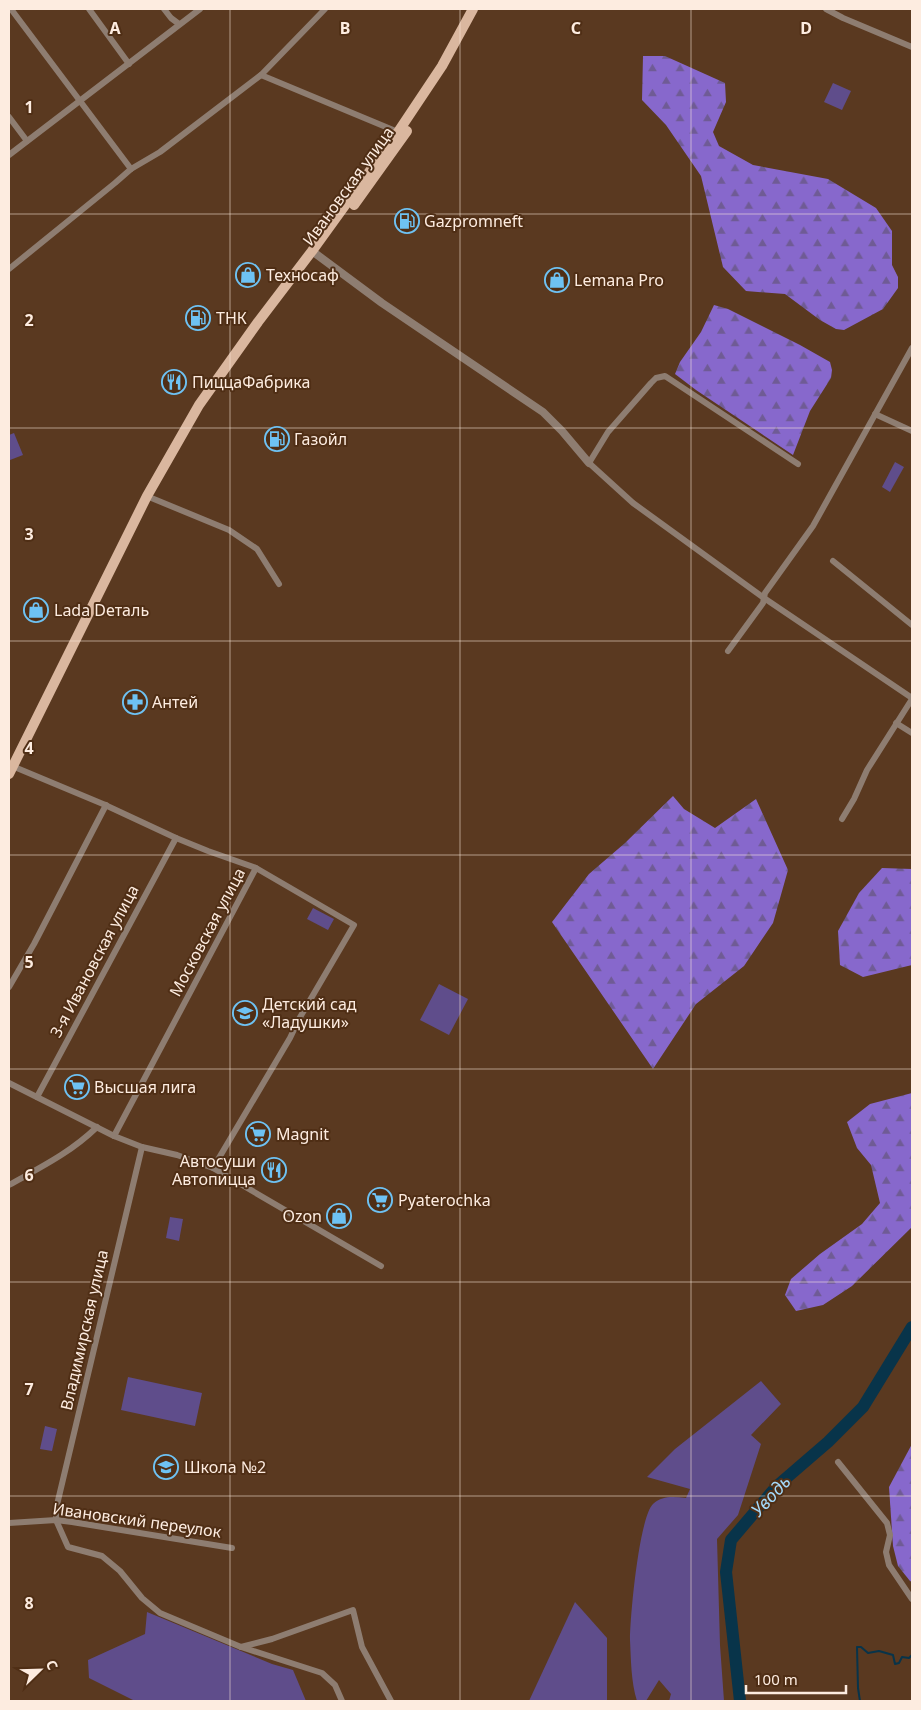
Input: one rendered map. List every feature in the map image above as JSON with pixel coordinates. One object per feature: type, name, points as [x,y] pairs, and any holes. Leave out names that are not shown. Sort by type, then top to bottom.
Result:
[{"type":"main road","name":"Ивановская улица","points":[[11,770],[155,479],[199,405],[258,322],[314,253],[442,66],[474,9]]},
{"type":"main road","name":"Ивановская улица","points":[[134,524],[188,430],[224,374],[280,297],[404,136],[450,59],[474,9]]},
{"type":"street","points":[[11,9],[131,168]]},
{"type":"street","points":[[89,9],[128,64]]},
{"type":"street","points":[[164,9],[179,24]]},
{"type":"street","points":[[9,155],[200,9]]},
{"type":"street","points":[[9,269],[131,168],[160,152],[261,75],[325,9]]},
{"type":"street","points":[[826,9],[912,47]]},
{"type":"street","points":[[261,75],[398,132]]},
{"type":"street","points":[[9,117],[27,141]]},
{"type":"street","points":[[314,253],[382,303],[543,412],[562,430],[589,463],[633,503],[764,598],[912,698],[867,770],[854,799],[842,819]]},
{"type":"street","points":[[728,651],[763,603],[765,593],[813,526],[912,348]]},
{"type":"street","points":[[589,463],[608,432],[656,378],[665,376],[798,464]]},
{"type":"street","points":[[875,414],[912,431]]},
{"type":"street","points":[[149,497],[229,530],[257,549],[280,584]]},
{"type":"street","points":[[833,561],[912,625]]},
{"type":"street","points":[[896,723],[912,733]]},
{"type":"street","name":"Московская улица","points":[[11,770],[106,805],[176,838],[256,868],[114,1136]]},
{"type":"street","points":[[9,987],[34,944],[106,805]]},
{"type":"street","name":"3-я Ивановская улица","points":[[37,1097],[176,838]]},
{"type":"street","points":[[213,1168],[354,925],[256,868]]},
{"type":"street","points":[[9,1083],[114,1136],[142,1147],[213,1168],[381,1266]]},
{"type":"street","points":[[9,1185],[62,1155],[97,1127]]},
{"type":"street","name":"Владимирская улица","points":[[56,1520],[56,1508],[142,1147]]},
{"type":"street","points":[[838,1462],[888,1523],[890,1535],[886,1552],[889,1565],[912,1599]]},
{"type":"street","points":[[56,1520],[68,1547],[102,1556],[120,1571],[142,1598],[160,1613],[241,1647],[322,1673],[335,1685],[342,1701]]},
{"type":"street","name":"Ивановский переулок","points":[[9,1523],[56,1520],[232,1548]]},
{"type":"street","points":[[241,1647],[352,1610],[362,1647],[391,1701]]},
{"type":"green space","points":[[643,56],[665,56],[725,83],[726,102],[713,132],[719,146],[753,165],[828,179],[876,208],[892,231],[892,265],[898,277],[898,288],[883,309],[844,330],[836,329],[820,320],[785,294],[746,291],[723,267],[701,176],[666,125],[642,100]]},
{"type":"green space","points":[[714,305],[728,309],[830,362],[831,378],[810,411],[793,455],[675,374],[680,362],[701,332]]},
{"type":"green space","points":[[673,796],[684,809],[715,828],[756,799],[788,870],[773,923],[744,966],[696,1004],[653,1069],[552,922],[589,874],[625,843]]},
{"type":"green space","points":[[882,868],[912,869],[912,965],[863,977],[840,965],[838,931],[859,893]]},
{"type":"green space","points":[[912,1093],[912,1227],[852,1286],[823,1305],[796,1311],[785,1295],[791,1279],[820,1254],[862,1224],[880,1203],[871,1165],[857,1148],[847,1122],[870,1104]]},
{"type":"green space","points":[[912,1444],[912,1582],[898,1566],[893,1546],[889,1487]]},
{"type":"shaded area","points":[[833,83],[851,91],[842,110],[824,102]]},
{"type":"shaded area","points":[[14,433],[23,455],[10,460],[9,435]]},
{"type":"shaded area","points":[[895,462],[904,467],[890,492],[882,487]]},
{"type":"shaded area","points":[[313,908],[334,919],[328,930],[307,919]]},
{"type":"shaded area","points":[[439,984],[468,999],[449,1035],[420,1020]]},
{"type":"shaded area","points":[[170,1217],[183,1219],[179,1241],[166,1238]]},
{"type":"shaded area","points":[[128,1377],[202,1393],[195,1426],[121,1410]]},
{"type":"shaded area","points":[[761,1381],[781,1404],[751,1435],[761,1444],[738,1515],[717,1539],[720,1645],[724,1701],[669,1701],[671,1694],[659,1680],[646,1701],[637,1701],[632,1671],[630,1628],[636,1569],[644,1528],[648,1513],[653,1504],[665,1498],[686,1498],[690,1489],[647,1477],[675,1449]]},
{"type":"shaded area","points":[[45,1426],[57,1429],[52,1451],[40,1449]]},
{"type":"shaded area","points":[[575,1602],[607,1638],[607,1701],[529,1701]]},
{"type":"shaded area","points":[[147,1612],[272,1664],[293,1670],[306,1701],[135,1701],[89,1678],[88,1660],[145,1634]]},
{"type":"waterway","name":"Уводь","points":[[740,1701],[726,1572],[731,1540],[777,1486],[828,1442],[863,1407],[912,1327]]},
{"type":"waterway","points":[[860,1701],[857,1647],[861,1647],[868,1653],[879,1651],[893,1655],[895,1664],[899,1663],[902,1657],[909,1658],[912,1655]]},
{"type":"place","name":"Gazpromneft","points":[[407,221]]},
{"type":"place","name":"Техносаф","points":[[248,275]]},
{"type":"place","name":"Lemana Pro","points":[[557,280]]},
{"type":"place","name":"ТНК","points":[[198,318]]},
{"type":"place","name":"ПиццаФабрика","points":[[174,382]]},
{"type":"place","name":"Газойл","points":[[277,439]]},
{"type":"place","name":"Lada Dеталь","points":[[36,610]]},
{"type":"place","name":"Антей","points":[[135,702]]},
{"type":"place","name":"Детский сад «Ладушки»","points":[[245,1013]]},
{"type":"place","name":"Высшая лига","points":[[77,1087]]},
{"type":"place","name":"Magnit","points":[[258,1134]]},
{"type":"place","name":"Автосуши Автопицца","points":[[274,1170]]},
{"type":"place","name":"Pyaterochka","points":[[380,1200]]},
{"type":"place","name":"Ozon","points":[[339,1216]]},
{"type":"place","name":"Школа №2","points":[[166,1467]]}]
